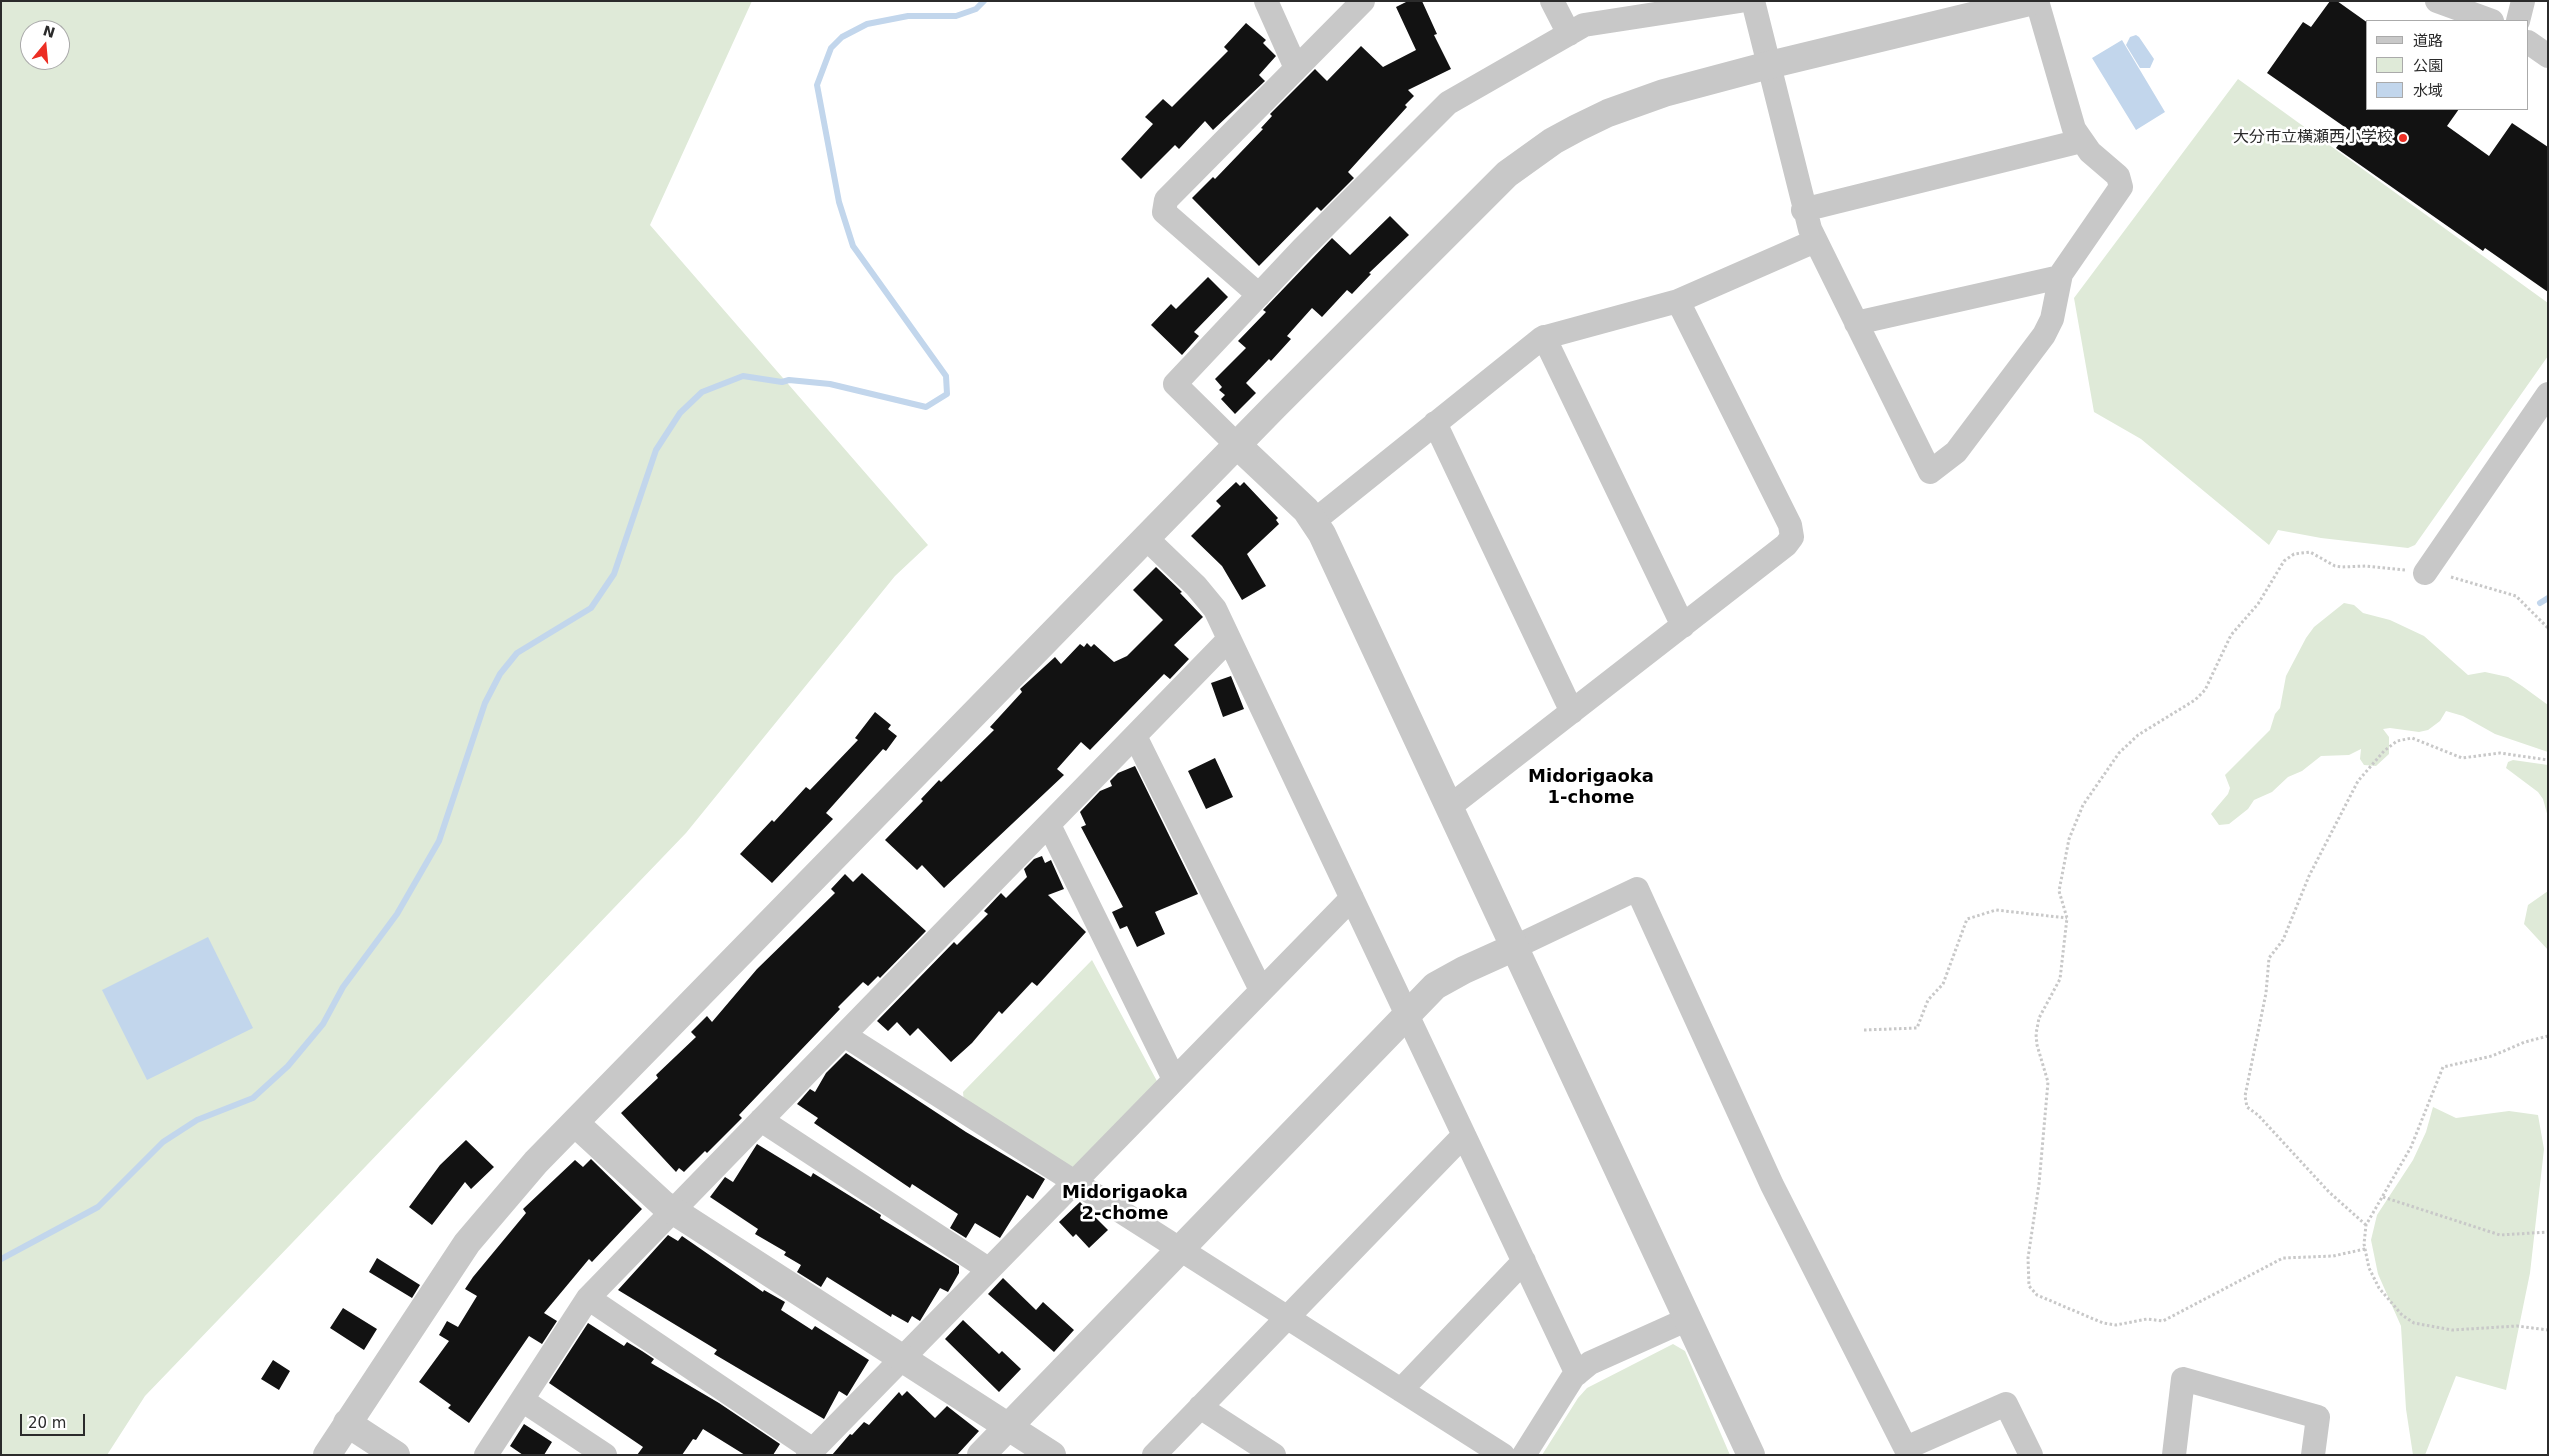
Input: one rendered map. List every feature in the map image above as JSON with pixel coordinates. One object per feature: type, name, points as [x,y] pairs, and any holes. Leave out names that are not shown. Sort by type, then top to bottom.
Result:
[{"type":"street","points":[[1266,1],[1296,68]]},
{"type":"street","points":[[1259,295],[1164,212],[1166,200],[1363,1]]},
{"type":"street","points":[[1552,1],[1569,34]]},
{"type":"street","points":[[1740,1],[1584,26],[1448,103],[1174,384],[1298,502],[1314,521],[1515,947],[1751,1455]]},
{"type":"street","points":[[327,1455],[467,1243],[523,1176],[1491,188],[1527,158],[1553,141],[1608,113],[1664,93],[1769,65],[2036,1],[2071,121],[2081,141],[2118,176],[2121,187],[2060,277],[2052,319],[2044,335],[1956,452],[1930,472],[1815,241],[1804,210],[1769,65],[1753,1]]},
{"type":"street","points":[[2437,1],[2489,20]]},
{"type":"street","points":[[2518,20],[2522,1]]},
{"type":"street","points":[[2529,43],[2548,56]]},
{"type":"street","points":[[1804,210],[2081,141]]},
{"type":"street","points":[[1314,521],[1544,336],[1678,301],[1815,241]]},
{"type":"street","points":[[1856,323],[2060,277]]},
{"type":"street","points":[[1449,807],[1786,545],[1792,533],[1678,301]]},
{"type":"street","points":[[1544,336],[1683,626]]},
{"type":"street","points":[[2425,573],[2548,394]]},
{"type":"street","points":[[1435,423],[1572,712]]},
{"type":"street","points":[[1146,538],[1207,597],[1215,609],[1577,1374]]},
{"type":"street","points":[[486,1455],[588,1298],[1229,639]]},
{"type":"street","points":[[1135,736],[1261,990]]},
{"type":"street","points":[[1048,825],[1174,1079]]},
{"type":"street","points":[[981,1455],[1435,986],[1464,970],[1637,889],[1772,1185],[1907,1451],[2006,1404],[2031,1455]]},
{"type":"street","points":[[588,1298],[810,1452],[1352,898]]},
{"type":"street","points":[[844,1035],[1180,1251],[1503,1455]]},
{"type":"street","points":[[761,1120],[988,1269]]},
{"type":"street","points":[[575,1122],[642,1187],[672,1211],[1052,1455]]},
{"type":"street","points":[[1154,1455],[1464,1135]]},
{"type":"street","points":[[1401,1390],[1524,1261]]},
{"type":"street","points":[[1524,1455],[1577,1374],[1590,1363],[1688,1319]]},
{"type":"street","points":[[2174,1455],[2183,1378],[2318,1417],[2313,1455]]},
{"type":"street","points":[[522,1400],[605,1455]]},
{"type":"street","points":[[1200,1407],[1274,1455]]},
{"type":"street","points":[[347,1424],[396,1455]]},
{"type":"path","points":[[2365,1249],[2333,1256],[2283,1258],[2163,1321],[2147,1319],[2116,1325],[2103,1323],[2037,1295],[2029,1286],[2028,1258],[2039,1184],[2048,1082],[2037,1045],[2036,1034],[2039,1018],[2060,979],[2067,918],[2059,891],[2069,839],[2083,805],[2119,753],[2138,736],[2195,700],[2205,690],[2231,635],[2258,604],[2284,561],[2299,551],[2310,552],[2335,566],[2374,567],[2459,578],[2511,594],[2524,602],[2548,628]]},
{"type":"path","points":[[2366,1225],[2330,1192],[2247,1106],[2247,1088],[2266,993],[2269,958],[2284,940],[2309,876],[2358,781],[2384,752],[2397,741],[2412,738],[2462,758],[2500,752],[2548,760]]},
{"type":"path","points":[[1864,1030],[1917,1028],[1928,1000],[1944,984],[1967,919],[1996,910],[2067,918]]},
{"type":"path","points":[[2548,1036],[2525,1042],[2492,1056],[2443,1067],[2420,1129],[2366,1225],[2365,1249],[2369,1268],[2378,1288],[2402,1315],[2414,1322],[2452,1330],[2517,1326],[2548,1330]]},
{"type":"path","points":[[2383,1197],[2500,1235],[2548,1232]]},
{"type":"green space","points":[[1,1],[752,1],[650,225],[928,545],[895,576],[686,833],[145,1396],[107,1455],[1,1455]]},
{"type":"green space","points":[[2238,79],[2548,303],[2548,356],[2415,545],[2408,548],[2321,538],[2278,530],[2269,545],[2141,439],[2094,412],[2074,298]]},
{"type":"green space","points":[[2344,603],[2354,605],[2363,613],[2390,620],[2424,636],[2468,675],[2485,672],[2508,677],[2522,686],[2548,705],[2548,752],[2495,734],[2463,716],[2446,711],[2440,721],[2428,730],[2419,732],[2390,728],[2383,729],[2389,737],[2389,754],[2376,766],[2364,765],[2360,759],[2361,749],[2349,755],[2321,756],[2302,771],[2288,777],[2272,792],[2254,800],[2248,809],[2229,824],[2219,825],[2211,814],[2228,794],[2230,788],[2225,775],[2270,730],[2275,714],[2280,708],[2286,676],[2306,638],[2314,627]]},
{"type":"green space","points":[[2513,760],[2548,765],[2548,817],[2543,799],[2538,792],[2506,768],[2508,762]]},
{"type":"green space","points":[[2548,891],[2548,950],[2524,924],[2528,905]]},
{"type":"green space","points":[[1092,960],[1158,1083],[1076,1169],[964,1103],[963,1092]]},
{"type":"green space","points":[[2433,1107],[2456,1118],[2509,1111],[2538,1115],[2544,1149],[2530,1273],[2506,1390],[2456,1376],[2425,1455],[2413,1455],[2406,1409],[2401,1326],[2378,1274],[2371,1240],[2377,1215],[2413,1160],[2426,1132]]},
{"type":"green space","points":[[1673,1344],[1685,1351],[1730,1455],[1542,1455],[1578,1398],[1587,1388]]},
{"type":"water","points":[[2136,35],[2154,59],[2150,68],[2140,68],[2126,45],[2130,37]]},
{"type":"water","points":[[2122,40],[2165,112],[2136,130],[2092,58]]},
{"type":"water","points":[[208,937],[253,1028],[147,1080],[102,990]]},
{"type":"building","points":[[1408,1],[1422,1],[1437,34],[1434,35],[1451,69],[1408,90],[1414,96],[1405,105],[1407,107],[1348,172],[1354,178],[1321,211],[1317,207],[1259,266],[1192,198],[1213,177],[1215,179],[1263,129],[1261,128],[1272,116],[1270,114],[1315,69],[1327,81],[1361,46],[1383,67],[1416,50],[1396,7]]},
{"type":"building","name":"大分市立横瀬西小学校","points":[[2330,1],[2337,1],[2366,22],[2366,110],[2458,110],[2447,126],[2489,156],[2512,123],[2548,147],[2548,292],[2485,248],[2483,251],[2336,148],[2349,130],[2267,73],[2303,22],[2311,27]]},
{"type":"building","points":[[1246,23],[1266,40],[1263,43],[1276,56],[1259,75],[1265,81],[1213,130],[1205,121],[1179,149],[1175,145],[1141,179],[1121,159],[1153,124],[1145,117],[1163,99],[1172,107],[1228,51],[1224,47]]},
{"type":"building","points":[[1390,216],[1409,235],[1369,273],[1371,274],[1352,294],[1347,290],[1322,317],[1312,308],[1287,336],[1291,339],[1271,361],[1269,359],[1246,383],[1256,393],[1235,414],[1221,399],[1225,395],[1219,390],[1222,387],[1215,379],[1246,348],[1238,341],[1266,312],[1263,310],[1332,238],[1350,255]]},
{"type":"building","points":[[1208,277],[1228,297],[1194,332],[1199,336],[1182,355],[1151,325],[1171,304],[1176,309]]},
{"type":"building","points":[[1236,482],[1240,486],[1244,482],[1278,518],[1276,520],[1279,524],[1247,554],[1266,586],[1242,600],[1222,566],[1191,536],[1221,506],[1216,501]]},
{"type":"building","points":[[1156,567],[1182,592],[1180,593],[1203,617],[1174,645],[1189,659],[1170,679],[1164,674],[1090,750],[1081,742],[1057,769],[1064,775],[944,888],[922,865],[917,870],[885,840],[923,801],[921,799],[939,780],[941,782],[994,730],[990,727],[1022,692],[1020,689],[1055,657],[1061,664],[1080,644],[1084,647],[1087,643],[1091,647],[1094,644],[1114,662],[1127,656],[1163,620],[1133,590]]},
{"type":"building","points":[[1231,676],[1244,709],[1223,717],[1211,683]]},
{"type":"building","points":[[875,712],[891,725],[888,729],[897,736],[886,751],[883,749],[826,813],[833,819],[772,883],[740,854],[772,820],[774,822],[806,787],[810,790],[858,740],[855,738]]},
{"type":"building","points":[[1215,758],[1233,797],[1206,809],[1188,771]]},
{"type":"building","points":[[1135,766],[1198,894],[1155,912],[1165,934],[1137,947],[1127,926],[1120,929],[1112,912],[1123,907],[1081,827],[1086,825],[1080,812],[1100,791],[1112,786],[1110,781],[1118,773]]},
{"type":"building","points":[[1042,856],[1045,863],[1051,860],[1064,889],[1048,895],[1086,932],[1037,986],[1032,982],[1002,1014],[999,1011],[972,1043],[951,1062],[918,1028],[910,1036],[897,1022],[888,1031],[877,1021],[954,942],[957,945],[988,914],[984,911],[1001,893],[1006,898],[1027,877],[1024,869],[1034,859]]},
{"type":"building","points":[[862,873],[926,931],[880,978],[878,976],[868,986],[863,982],[838,1007],[840,1009],[739,1115],[742,1118],[707,1153],[705,1151],[684,1172],[679,1168],[676,1172],[621,1113],[658,1078],[656,1075],[696,1037],[691,1032],[707,1016],[712,1022],[757,969],[835,893],[831,889],[845,874],[853,882]]},
{"type":"building","points":[[846,1053],[966,1132],[1045,1179],[1033,1199],[1027,1195],[1000,1238],[975,1223],[966,1238],[950,1228],[958,1214],[912,1184],[910,1188],[814,1123],[818,1118],[797,1104],[810,1089],[815,1092],[826,1073]]},
{"type":"building","points":[[466,1140],[494,1167],[471,1189],[465,1182],[432,1225],[409,1207],[440,1165]]},
{"type":"building","points":[[757,1144],[811,1177],[813,1173],[881,1215],[880,1218],[959,1266],[959,1273],[948,1292],[940,1288],[920,1321],[912,1316],[908,1323],[892,1314],[891,1317],[827,1277],[821,1287],[797,1272],[801,1265],[784,1255],[786,1252],[755,1234],[758,1229],[710,1197],[725,1177],[733,1182]]},
{"type":"building","points":[[591,1159],[642,1209],[592,1262],[589,1259],[544,1313],[557,1321],[542,1344],[529,1336],[469,1423],[448,1408],[451,1405],[419,1382],[449,1341],[439,1335],[447,1321],[458,1327],[477,1296],[465,1289],[526,1213],[523,1209],[575,1160],[583,1167]]},
{"type":"building","points":[[1080,1202],[1108,1230],[1089,1248],[1076,1234],[1073,1237],[1059,1222]]},
{"type":"building","points":[[668,1235],[678,1241],[682,1236],[763,1292],[764,1290],[785,1302],[781,1310],[812,1330],[815,1326],[869,1360],[847,1396],[839,1391],[824,1419],[714,1354],[717,1350],[618,1290]]},
{"type":"building","points":[[377,1258],[420,1285],[412,1298],[369,1272]]},
{"type":"building","points":[[1003,1278],[1036,1310],[1043,1302],[1074,1330],[1054,1352],[988,1294]]},
{"type":"building","points":[[343,1308],[377,1329],[364,1350],[330,1328]]},
{"type":"building","points":[[963,1320],[999,1354],[1002,1351],[1021,1369],[999,1392],[945,1339]]},
{"type":"building","points":[[588,1323],[624,1346],[627,1342],[642,1351],[654,1359],[651,1363],[719,1403],[780,1444],[773,1455],[745,1455],[703,1429],[682,1455],[637,1455],[643,1447],[549,1383]]},
{"type":"building","points":[[273,1360],[290,1371],[279,1390],[261,1379]]},
{"type":"building","points":[[907,1391],[935,1418],[947,1406],[979,1431],[957,1455],[832,1455],[850,1434],[852,1435],[864,1422],[869,1425],[899,1392],[902,1396]]},
{"type":"building","points":[[524,1424],[552,1442],[544,1455],[523,1455],[510,1446]]},
{"type":"waterway","points":[[1,1259],[98,1207],[163,1142],[197,1120],[253,1098],[288,1066],[323,1024],[343,987],[397,914],[439,841],[485,703],[500,674],[517,653],[591,608],[614,574],[656,450],[680,413],[702,392],[743,376],[782,382],[789,380],[830,384],[926,407],[947,394],[946,376],[853,246],[839,202],[817,85],[831,48],[842,37],[867,24],[908,16],[956,16],[976,9],[984,1]]},
{"type":"waterway","points":[[2540,603],[2548,598]]},
{"type":"place","name":"大分市立横瀬西小学校","points":[[2403,138]]},
{"type":"district","name":"Midorigaoka 1-chome","points":[[1591,788]]},
{"type":"district","name":"Midorigaoka 2-chome","points":[[1125,1203]]}]
